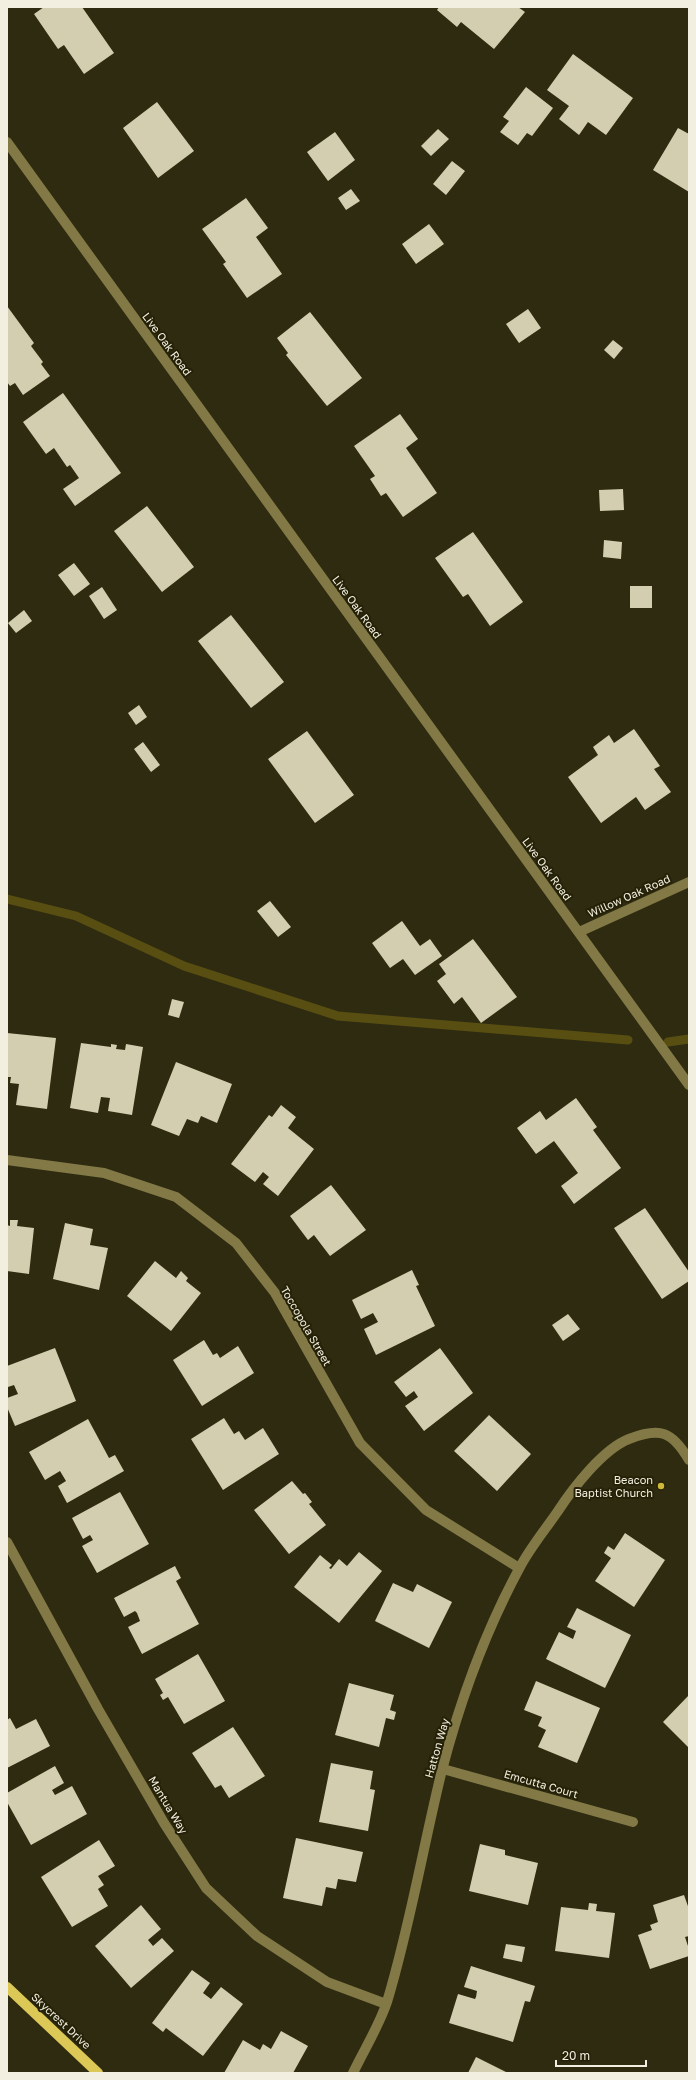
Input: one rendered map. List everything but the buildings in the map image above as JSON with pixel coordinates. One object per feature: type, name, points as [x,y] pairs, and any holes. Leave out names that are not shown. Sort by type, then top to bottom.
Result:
[{"type":"main road","name":"Skycrest Drive","points":[[7,1987],[98,2073]]},
{"type":"street","name":"Live Oak Road","points":[[7,142],[457,767],[579,932],[689,1085]]},
{"type":"street","name":"Willow Oak Road","points":[[579,932],[689,882]]},
{"type":"street","name":"Toccopola Street","points":[[7,1160],[104,1173],[176,1197],[236,1243],[275,1293],[360,1443],[426,1510],[519,1568]]},
{"type":"street","name":"Hatton Way","points":[[353,2073],[386,2004],[443,1769],[460,1709],[486,1640],[519,1568],[570,1493],[604,1456],[623,1442],[647,1432],[665,1433],[682,1447],[689,1460]]},
{"type":"street","name":"Mantua Way","points":[[7,1542],[98,1709],[164,1823],[206,1888],[257,1936],[327,1982],[386,2004]]},
{"type":"street","name":"Emcutta Court","points":[[443,1769],[633,1822]]},
{"type":"waterway","points":[[7,899],[76,916],[184,966],[338,1016],[628,1040]]},
{"type":"waterway","points":[[668,1042],[689,1039]]},
{"type":"place","name":"Beacon Baptist Church","points":[[661,1486]]}]
